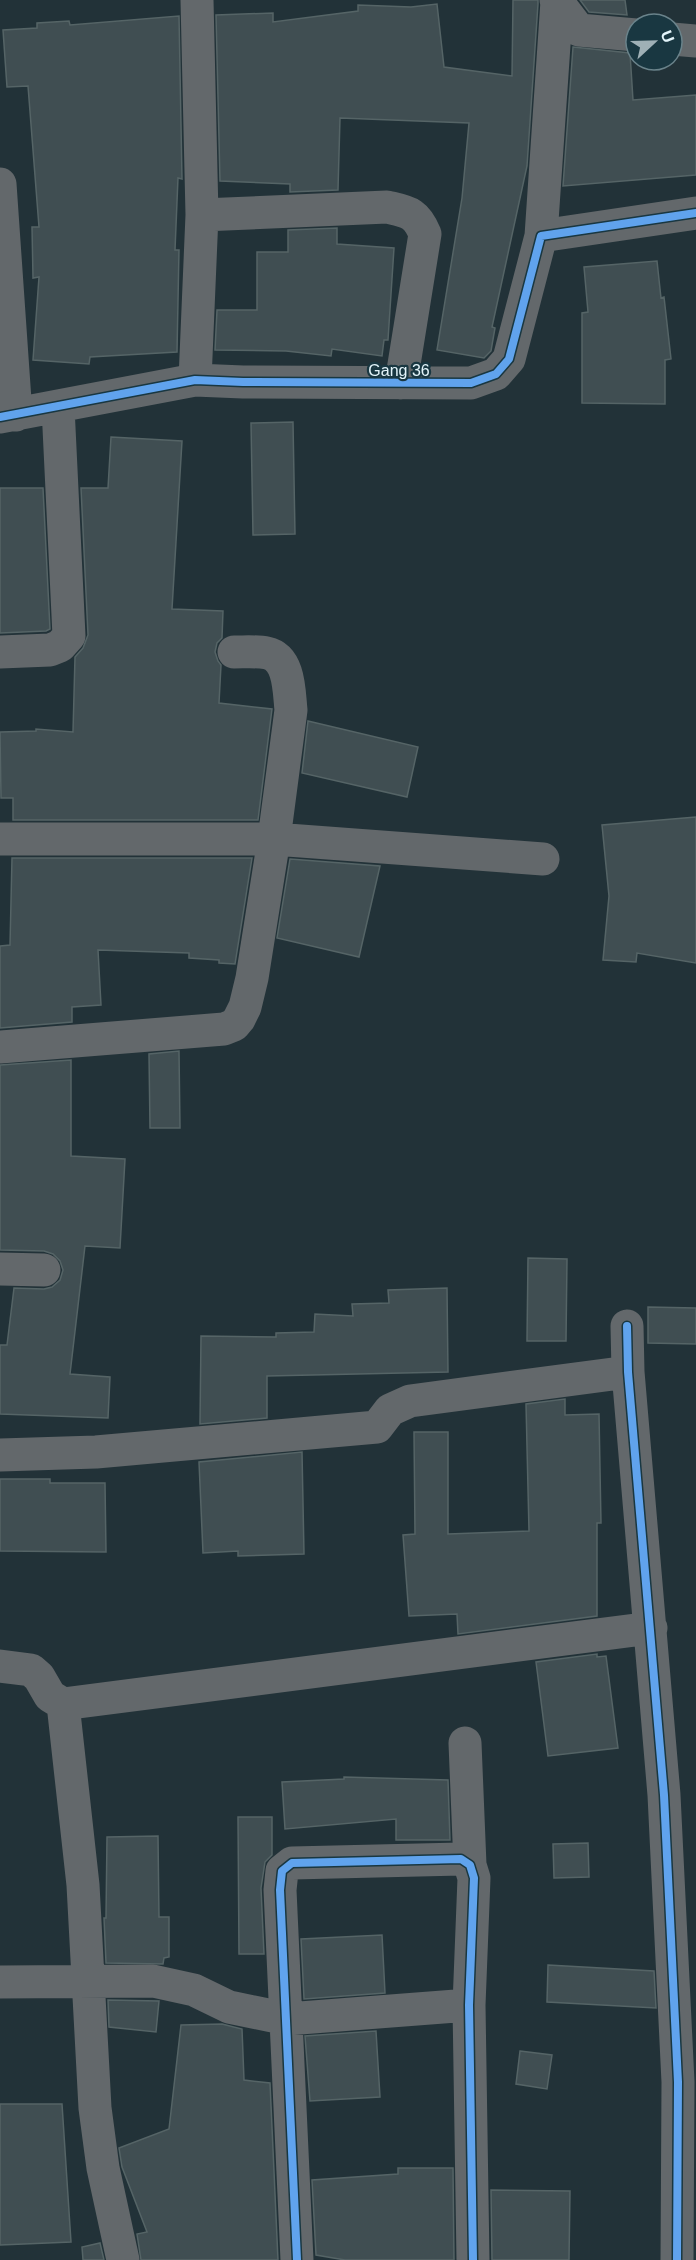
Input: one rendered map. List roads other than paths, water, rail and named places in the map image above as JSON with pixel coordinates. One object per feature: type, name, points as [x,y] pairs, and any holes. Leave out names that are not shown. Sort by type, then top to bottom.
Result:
[{"type":"street","points":[[195,380],[202,215],[197,0]]},
{"type":"street","points":[[556,1],[579,30],[624,34]]},
{"type":"street","name":"Gang 36","points":[[8,416],[195,380],[471,383],[496,374],[509,359],[542,236],[556,1]]},
{"type":"street","points":[[0,184],[8,416]]},
{"type":"street","points":[[202,215],[387,207],[410,212],[420,222],[425,234],[401,383]]},
{"type":"street","points":[[542,236],[696,213]]},
{"type":"street","points":[[0,652],[50,650],[60,646],[69,636],[57,407]]},
{"type":"street","points":[[0,1047],[224,1029],[234,1025],[245,1007],[252,978],[274,839],[291,710],[288,677],[281,662],[269,653],[234,652]]},
{"type":"street","points":[[0,839],[274,839],[543,859]]},
{"type":"street","points":[[0,1269],[44,1270]]},
{"type":"street","points":[[627,1326],[628,1372],[687,2081],[677,2260]]},
{"type":"street","points":[[0,1455],[96,1452],[377,1427],[390,1410],[410,1401],[628,1372]]},
{"type":"street","points":[[0,1666],[31,1670],[39,1677],[50,1696],[63,1704],[651,1628]]},
{"type":"street","points":[[63,1704],[83,1885],[96,2118],[102,2168],[123,2260]]},
{"type":"street","points":[[465,1743],[470,1865],[474,1878],[469,2005],[473,2260]]},
{"type":"street","points":[[297,2260],[280,1890],[282,1871],[292,1863],[461,1859],[470,1865]]},
{"type":"street","points":[[0,1982],[153,1981],[194,1990],[229,2007],[287,2019],[469,2005]]}]
